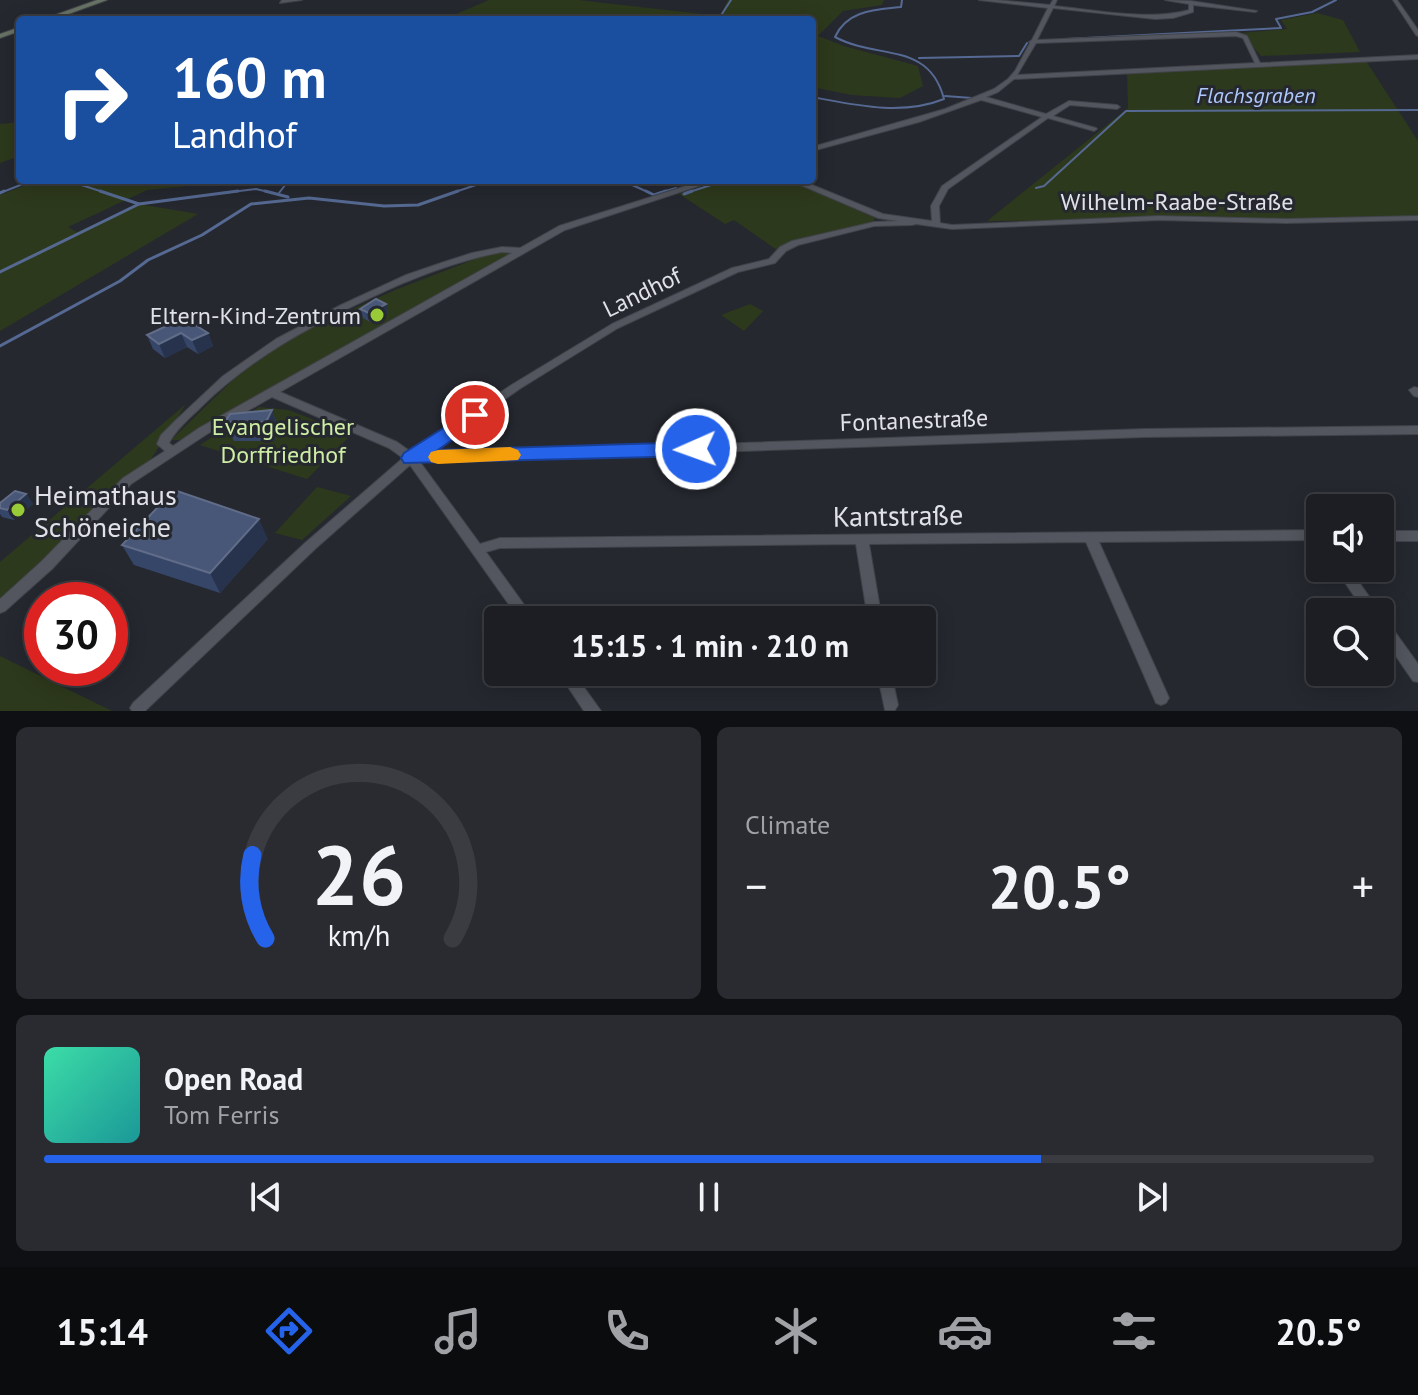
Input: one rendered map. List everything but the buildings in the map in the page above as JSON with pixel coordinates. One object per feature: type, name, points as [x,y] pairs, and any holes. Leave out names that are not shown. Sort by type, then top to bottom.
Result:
[{"type":"main road","points":[[57,16],[104,0]]},
{"type":"street","points":[[286,0],[282,2],[300,0]]},
{"type":"street","points":[[981,0],[1173,16],[1191,11],[1191,2]]},
{"type":"street","points":[[816,148],[981,98],[999,89],[1013,77],[1055,0]]},
{"type":"street","points":[[1167,0],[1255,11]]},
{"type":"street","points":[[1395,0],[1418,34]]},
{"type":"street","points":[[1032,40],[1202,31]]},
{"type":"street","points":[[1032,40],[1236,34],[1245,37],[1258,64]]},
{"type":"street","points":[[1013,77],[1418,57]]},
{"type":"street","points":[[981,98],[1094,129]]},
{"type":"street","points":[[936,225],[935,206],[945,188],[1046,117],[1069,103],[1117,107]]},
{"type":"street","points":[[0,607],[47,565],[117,489],[171,450],[562,228],[700,184]]},
{"type":"street","points":[[802,184],[865,211],[912,223]]},
{"type":"street","name":"Wilhelm-Raabe-Straße","points":[[912,223],[984,227],[1011,223],[1171,218],[1286,221],[1418,218]]},
{"type":"street","name":"Landhof","points":[[138,708],[267,585],[411,458],[517,386],[615,326],[735,270],[772,261],[783,249],[795,243],[874,224],[912,223]]},
{"type":"street","points":[[171,450],[163,444],[165,438],[197,406],[228,377],[298,330],[445,265],[491,250],[521,251]]},
{"type":"street","points":[[272,393],[393,445],[411,458],[518,606]]},
{"type":"street","name":"Fontanestraße","points":[[411,458],[1145,433],[1418,430]]},
{"type":"street","name":"Kantstraße","points":[[477,550],[500,543],[1306,536]]},
{"type":"street","points":[[1394,536],[1418,536]]},
{"type":"street","points":[[1091,538],[1161,698]]},
{"type":"street","points":[[862,540],[873,606]]},
{"type":"street","points":[[1394,642],[1418,676]]},
{"type":"street","points":[[575,686],[593,711]]},
{"type":"street","points":[[887,686],[890,705]]},
{"type":"green space","points":[[489,0],[578,0],[720,16],[451,16]]},
{"type":"green space","points":[[728,0],[884,0],[882,5],[843,11],[818,36],[918,66],[923,86],[900,98],[852,95],[816,88],[816,16],[720,16]]},
{"type":"green space","points":[[1317,13],[1343,20],[1360,52],[1261,56],[1241,33],[1287,29],[1281,20]]},
{"type":"green space","points":[[1366,61],[1418,141],[1418,217],[987,221],[1128,108],[1127,72]]},
{"type":"green space","points":[[16,122],[16,157],[0,163],[0,124]]},
{"type":"green space","points":[[29,184],[211,184],[147,190],[68,227],[77,232],[139,204],[198,214],[0,331],[0,195]]},
{"type":"green space","points":[[710,184],[797,184],[875,218],[872,224],[803,239],[777,250],[734,220],[725,224],[679,194]]},
{"type":"green space","points":[[517,251],[183,440],[171,440],[238,375],[298,334],[395,290],[491,253]]},
{"type":"green space","points":[[750,304],[763,311],[744,331],[721,315]]},
{"type":"green space","points":[[186,404],[151,459],[120,482],[42,565],[0,601],[0,562]]},
{"type":"green space","name":"Evangelischer Dorffriedhof","points":[[259,407],[288,410],[352,434],[307,479],[200,445]]},
{"type":"green space","points":[[317,487],[351,496],[302,540],[275,533]]},
{"type":"green space","points":[[0,656],[24,668],[24,686],[61,686],[112,711],[0,711]]},
{"type":"waterway","points":[[721,16],[731,0]]},
{"type":"waterway","points":[[816,98],[895,108],[944,99],[937,81],[927,68],[914,60],[835,37],[854,16],[901,7],[902,0]]},
{"type":"waterway","points":[[1065,39],[1281,28],[1276,19],[1312,12],[1336,0]]},
{"type":"waterway","points":[[919,58],[1019,56],[1027,43]]},
{"type":"waterway","name":"Flachsgraben","points":[[945,96],[972,98]]},
{"type":"waterway","name":"Flachsgraben","points":[[1036,188],[1044,186],[1126,111],[1418,110]]},
{"type":"waterway","points":[[4,191],[0,193],[23,184]]},
{"type":"waterway","points":[[78,184],[106,193]]},
{"type":"waterway","points":[[279,193],[286,184]]},
{"type":"waterway","points":[[458,191],[479,184]]},
{"type":"waterway","points":[[630,184],[650,193]]},
{"type":"waterway","points":[[690,192],[714,184]]},
{"type":"waterway","points":[[659,193],[676,188]]},
{"type":"waterway","points":[[223,193],[256,189],[270,192]]},
{"type":"waterway","points":[[100,191],[106,193]]},
{"type":"waterway","points":[[139,204],[238,191]]},
{"type":"waterway","points":[[265,191],[270,192]]},
{"type":"waterway","points":[[0,346],[120,281],[148,260],[202,235],[251,204],[309,198],[384,206],[418,205],[458,191]]},
{"type":"waterway","points":[[452,193],[458,191]]},
{"type":"waterway","points":[[646,191],[650,193]]},
{"type":"waterway","points":[[650,193],[654,195],[666,191]]},
{"type":"waterway","points":[[270,192],[288,197]]},
{"type":"waterway","points":[[684,194],[690,192]]},
{"type":"waterway","points":[[686,193],[690,192]]},
{"type":"waterway","points":[[106,193],[139,204]]},
{"type":"waterway","points":[[0,272],[139,204]]},
{"type":"slow traffic","points":[[438,457],[510,455]]},
{"type":"place","name":"Eltern-Kind-Zentrum","points":[[377,315]]},
{"type":"place","name":"Heimathaus Schöneiche","points":[[18,510]]},
{"type":"route","points":[[475,415],[411,458],[696,449]]}]
